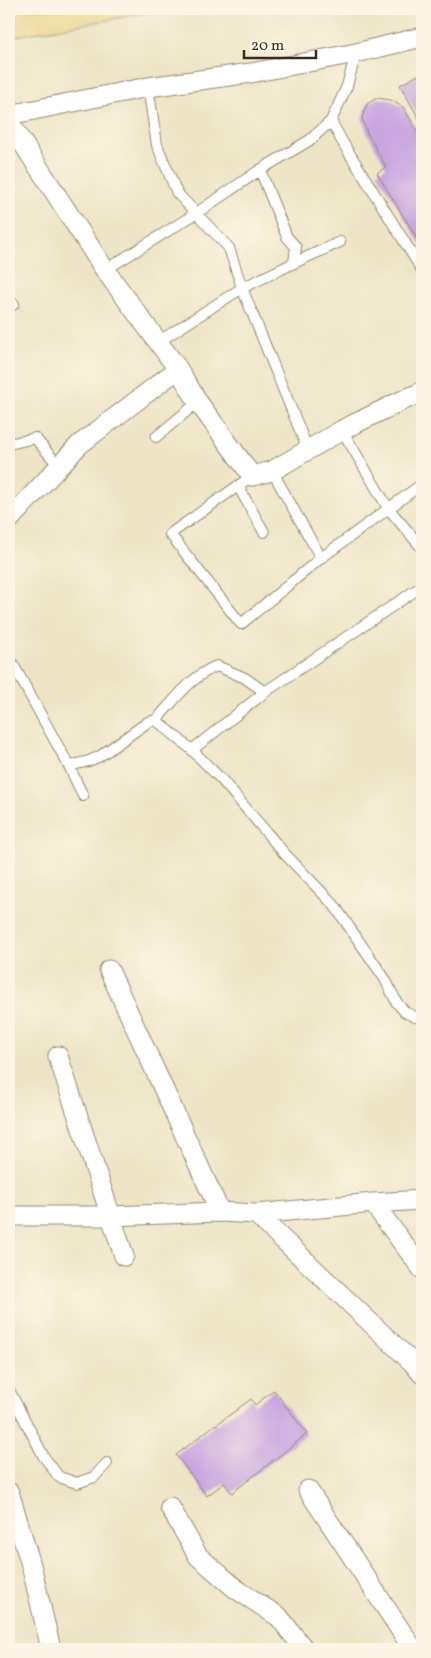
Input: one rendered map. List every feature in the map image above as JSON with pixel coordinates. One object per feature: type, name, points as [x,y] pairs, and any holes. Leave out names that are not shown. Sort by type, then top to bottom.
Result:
[{"type":"street","points":[[9,115],[148,87],[250,73],[356,53],[422,37]]},
{"type":"street","points":[[9,122],[105,270],[178,369],[245,481],[272,471],[342,430],[401,400],[422,392]]},
{"type":"street","points":[[9,520],[79,444],[178,369]]},
{"type":"street","points":[[109,970],[220,1212]]},
{"type":"street","points":[[58,1056],[124,1256]]},
{"type":"street","points":[[9,1216],[110,1216],[220,1212],[256,1214],[422,1200]]},
{"type":"street","points":[[373,1203],[422,1269]]},
{"type":"street","points":[[256,1214],[413,1363],[422,1374]]},
{"type":"street","points":[[308,1490],[413,1649]]},
{"type":"street","points":[[9,1492],[31,1565],[51,1649]]},
{"type":"street","points":[[170,1507],[198,1556],[236,1589],[279,1617],[304,1649]]},
{"type":"lane","points":[[105,270],[310,140],[331,121],[347,86],[356,53]]},
{"type":"lane","points":[[148,87],[157,145],[177,193],[229,248],[242,288],[308,450]]},
{"type":"lane","points":[[331,121],[342,142],[422,270]]},
{"type":"lane","points":[[260,170],[287,237],[296,247],[294,263]]},
{"type":"lane","points":[[158,342],[242,288],[340,242]]},
{"type":"lane","points":[[156,437],[198,402]]},
{"type":"lane","points":[[342,430],[388,508],[422,548]]},
{"type":"lane","points":[[9,444],[35,438],[58,466]]},
{"type":"lane","points":[[272,471],[321,558]]},
{"type":"lane","points":[[264,532],[245,481],[170,534],[242,624],[321,558],[422,484]]},
{"type":"lane","points":[[192,750],[265,692],[422,586]]},
{"type":"lane","points":[[9,657],[69,766],[83,796]]},
{"type":"lane","points":[[69,766],[100,756],[148,722],[156,720],[206,670],[217,666],[245,678],[265,692]]},
{"type":"lane","points":[[156,720],[192,750],[221,779],[284,853],[334,905],[385,979],[397,1002],[405,1012],[415,1017],[422,1017]]},
{"type":"lane","points":[[9,1390],[44,1457],[59,1477],[77,1483],[94,1477],[107,1463]]},
{"type":"sand","points":[[9,9],[163,9],[16,36],[9,31]]},
{"type":"building","points":[[422,73],[422,124],[400,85]]},
{"type":"building","points":[[377,98],[391,100],[404,108],[422,140],[422,247],[377,173],[386,167],[367,133],[362,118],[367,104]]},
{"type":"building","points":[[274,1390],[307,1434],[232,1493],[224,1483],[207,1496],[176,1455],[251,1399],[255,1405]]}]
